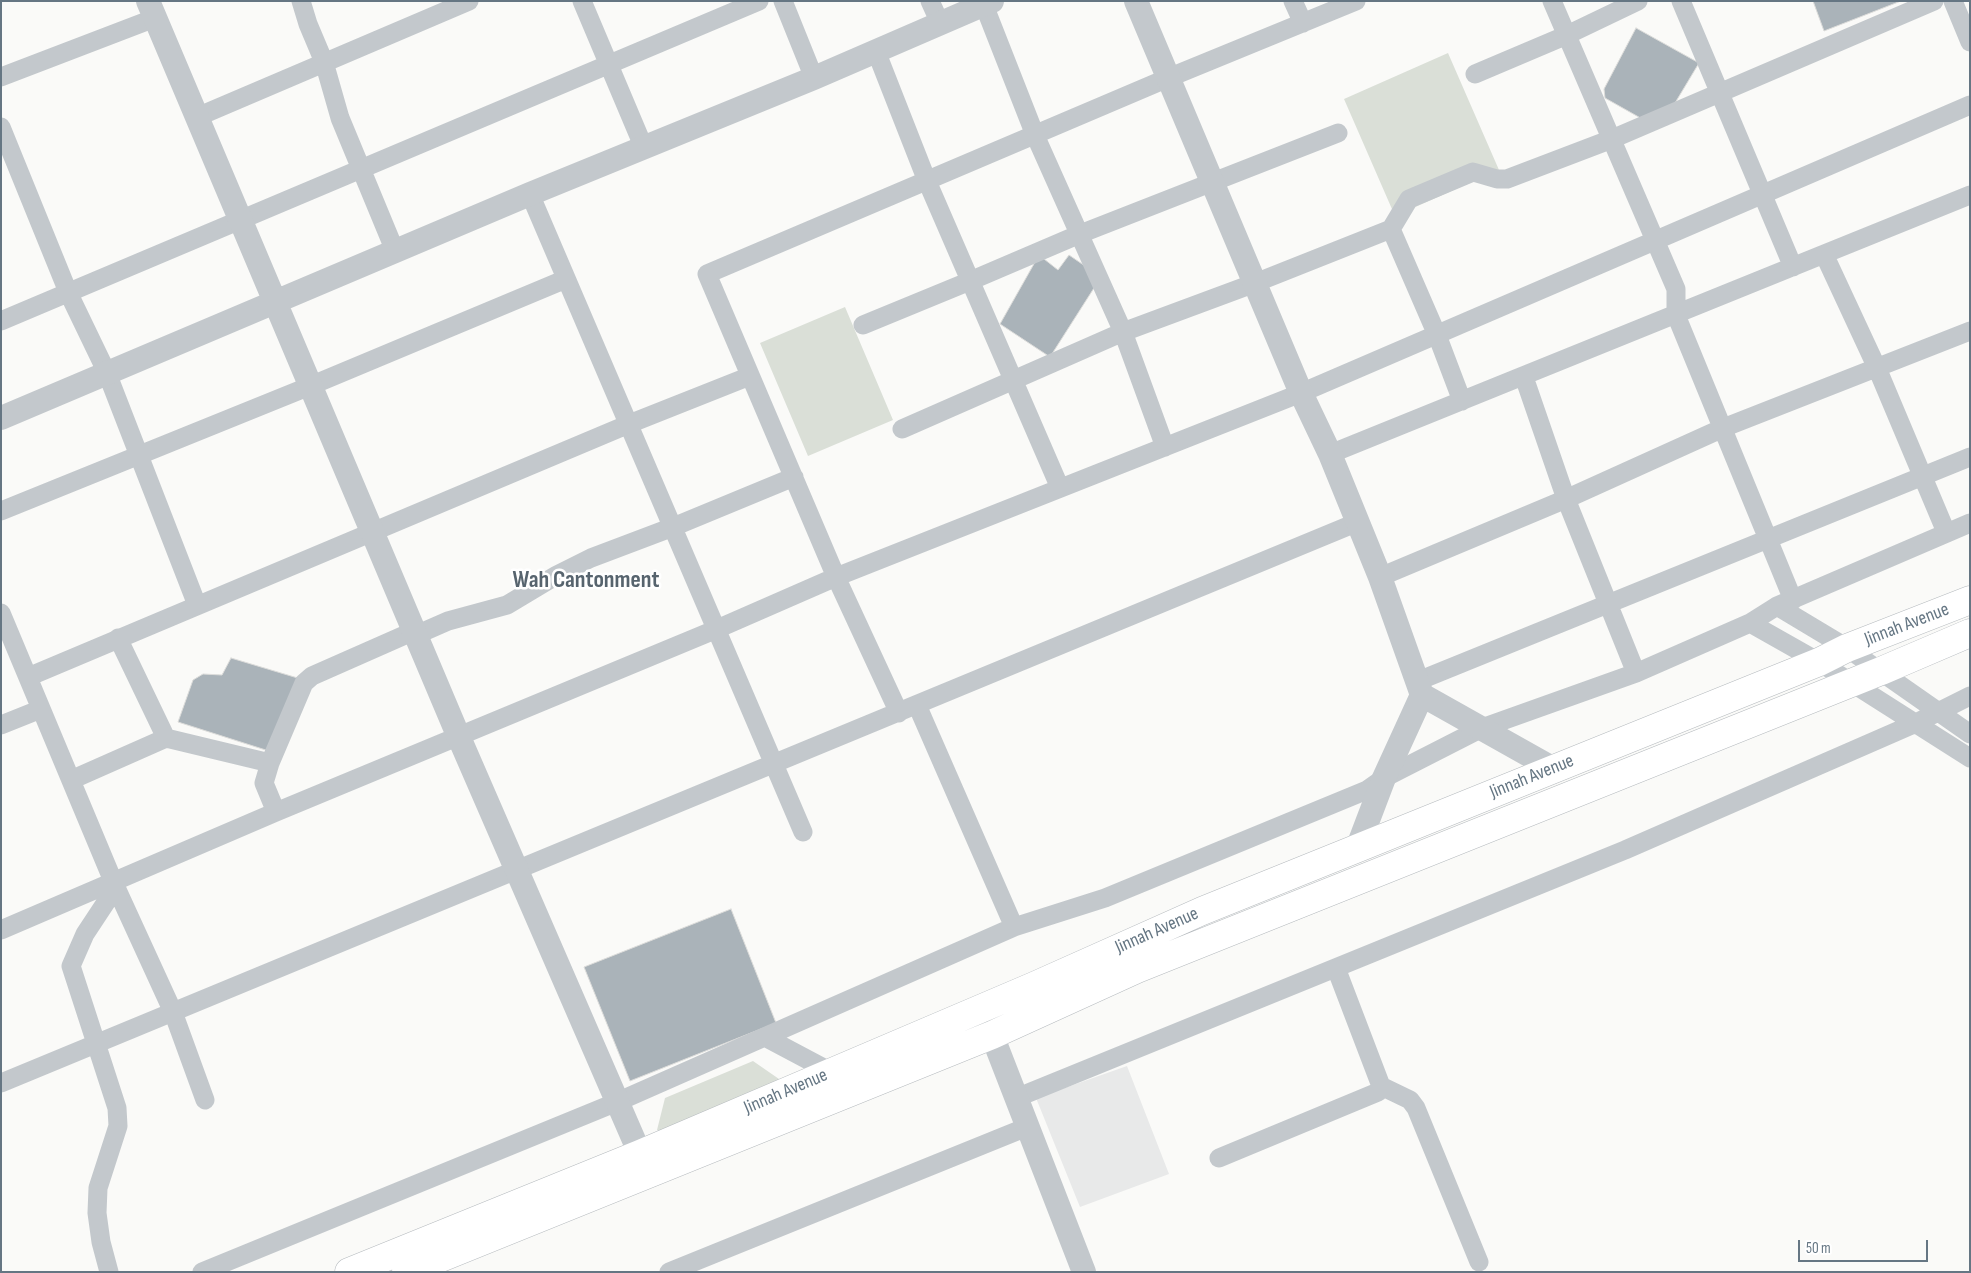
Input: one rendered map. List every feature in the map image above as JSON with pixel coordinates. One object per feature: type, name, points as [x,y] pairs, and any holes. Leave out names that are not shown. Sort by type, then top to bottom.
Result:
[{"type":"main road","name":"Jinnah Avenue","points":[[349,1272],[640,1154],[1034,986],[1202,911],[1357,850],[1552,768],[1819,662],[1847,648],[1970,600]]},
{"type":"main road","name":"Jinnah Avenue","points":[[406,1272],[992,1035],[1146,966],[1881,671],[1970,633]]},
{"type":"street","points":[[301,1],[308,24],[324,62],[340,118],[360,170],[396,251]]},
{"type":"street","points":[[196,117],[469,1]]},
{"type":"street","points":[[582,1],[644,148]]},
{"type":"street","points":[[1,320],[759,1]]},
{"type":"street","points":[[783,1],[814,78]]},
{"type":"street","points":[[930,1],[940,24]]},
{"type":"street","points":[[1136,1],[1301,393],[1330,454],[1380,577],[1420,688],[1482,728],[1552,768]]},
{"type":"street","points":[[1293,1],[1303,23]]},
{"type":"street","points":[[899,713],[836,577],[707,274],[1168,78],[1356,1]]},
{"type":"street","points":[[1552,1],[1676,289],[1676,315],[1768,538],[1785,603],[1970,734]]},
{"type":"street","points":[[1475,74],[1567,35],[1638,1]]},
{"type":"street","points":[[1681,1],[1793,267]]},
{"type":"street","points":[[902,429],[1123,332],[1391,229],[1409,199],[1473,172],[1507,180],[1612,139],[1934,1]]},
{"type":"street","points":[[1954,1],[1970,42]]},
{"type":"street","points":[[1,418],[530,194],[814,78],[988,3],[1035,134],[1123,332],[1165,447]]},
{"type":"street","points":[[1,77],[151,10],[458,735],[640,1154]]},
{"type":"street","points":[[876,51],[927,181],[1060,488]]},
{"type":"street","points":[[1,930],[115,884],[276,812],[717,629],[836,577],[1301,393],[1970,105]]},
{"type":"street","points":[[1,127],[68,292],[107,373],[197,605]]},
{"type":"street","points":[[863,325],[1080,234],[1338,133]]},
{"type":"street","points":[[530,194],[803,832]]},
{"type":"street","points":[[1330,454],[1970,195]]},
{"type":"street","points":[[1391,229],[1437,335],[1462,401]]},
{"type":"street","points":[[1824,254],[1877,368],[1946,532]]},
{"type":"street","points":[[1,511],[310,386],[566,279]]},
{"type":"street","points":[[1380,577],[1566,499],[1723,428],[1970,331]]},
{"type":"street","points":[[28,677],[372,531],[750,376]]},
{"type":"street","points":[[1524,377],[1566,499],[1636,673]]},
{"type":"street","points":[[1357,850],[1420,688],[1609,602],[1970,456]]},
{"type":"street","points":[[276,812],[264,783],[270,763],[304,682],[312,676],[415,633],[448,621],[507,605],[557,575],[591,558],[673,527],[794,477]]},
{"type":"street","points":[[1,1083],[1358,522]]},
{"type":"street","points":[[202,1272],[618,1102],[1014,927],[1105,898],[1367,790],[1384,778],[1482,728],[1636,673],[1750,623],[1785,603],[1970,523]]},
{"type":"street","points":[[1,613],[115,884],[173,1012],[205,1100]]},
{"type":"street","points":[[1750,623],[1819,662],[1970,758]]},
{"type":"street","points":[[118,638],[166,738]]},
{"type":"street","points":[[1016,1098],[1625,850],[1916,723],[1970,696]]},
{"type":"street","points":[[917,705],[1014,927]]},
{"type":"street","points":[[1,726],[41,709]]},
{"type":"street","points":[[71,780],[166,738],[270,763]]},
{"type":"street","points":[[109,1272],[101,1242],[97,1213],[98,1188],[118,1126],[117,1108],[71,966],[85,934],[115,884]]},
{"type":"street","points":[[1336,968],[1381,1086],[1410,1100],[1416,1108],[1479,1262]]},
{"type":"street","points":[[992,1035],[1084,1272]]},
{"type":"street","points":[[765,1037],[831,1072]]},
{"type":"street","points":[[1219,1158],[1378,1092],[1381,1086]]},
{"type":"street","points":[[669,1272],[1027,1127]]},
{"type":"shaded area","points":[[1448,53],[1499,170],[1395,216],[1344,99]]},
{"type":"shaded area","points":[[845,307],[893,420],[808,456],[760,343]]},
{"type":"shaded area","points":[[753,1061],[779,1079],[783,1086],[664,1134],[657,1130],[665,1098]]},
{"type":"shaded area","points":[[1127,1066],[1169,1174],[1080,1207],[1036,1098]]},
{"type":"building","points":[[1813,1],[1901,1],[1824,31]]},
{"type":"building","points":[[1636,28],[1699,63],[1669,113],[1644,120],[1605,98],[1604,89]]},
{"type":"building","points":[[1039,255],[1058,270],[1069,255],[1101,277],[1050,357],[1000,324]]},
{"type":"building","points":[[231,658],[301,679],[272,752],[178,722],[193,680],[203,674],[222,675]]},
{"type":"building","points":[[731,909],[776,1023],[630,1081],[584,967]]},
{"type":"district","name":"Wah Cantonment","points":[[586,581]]}]
